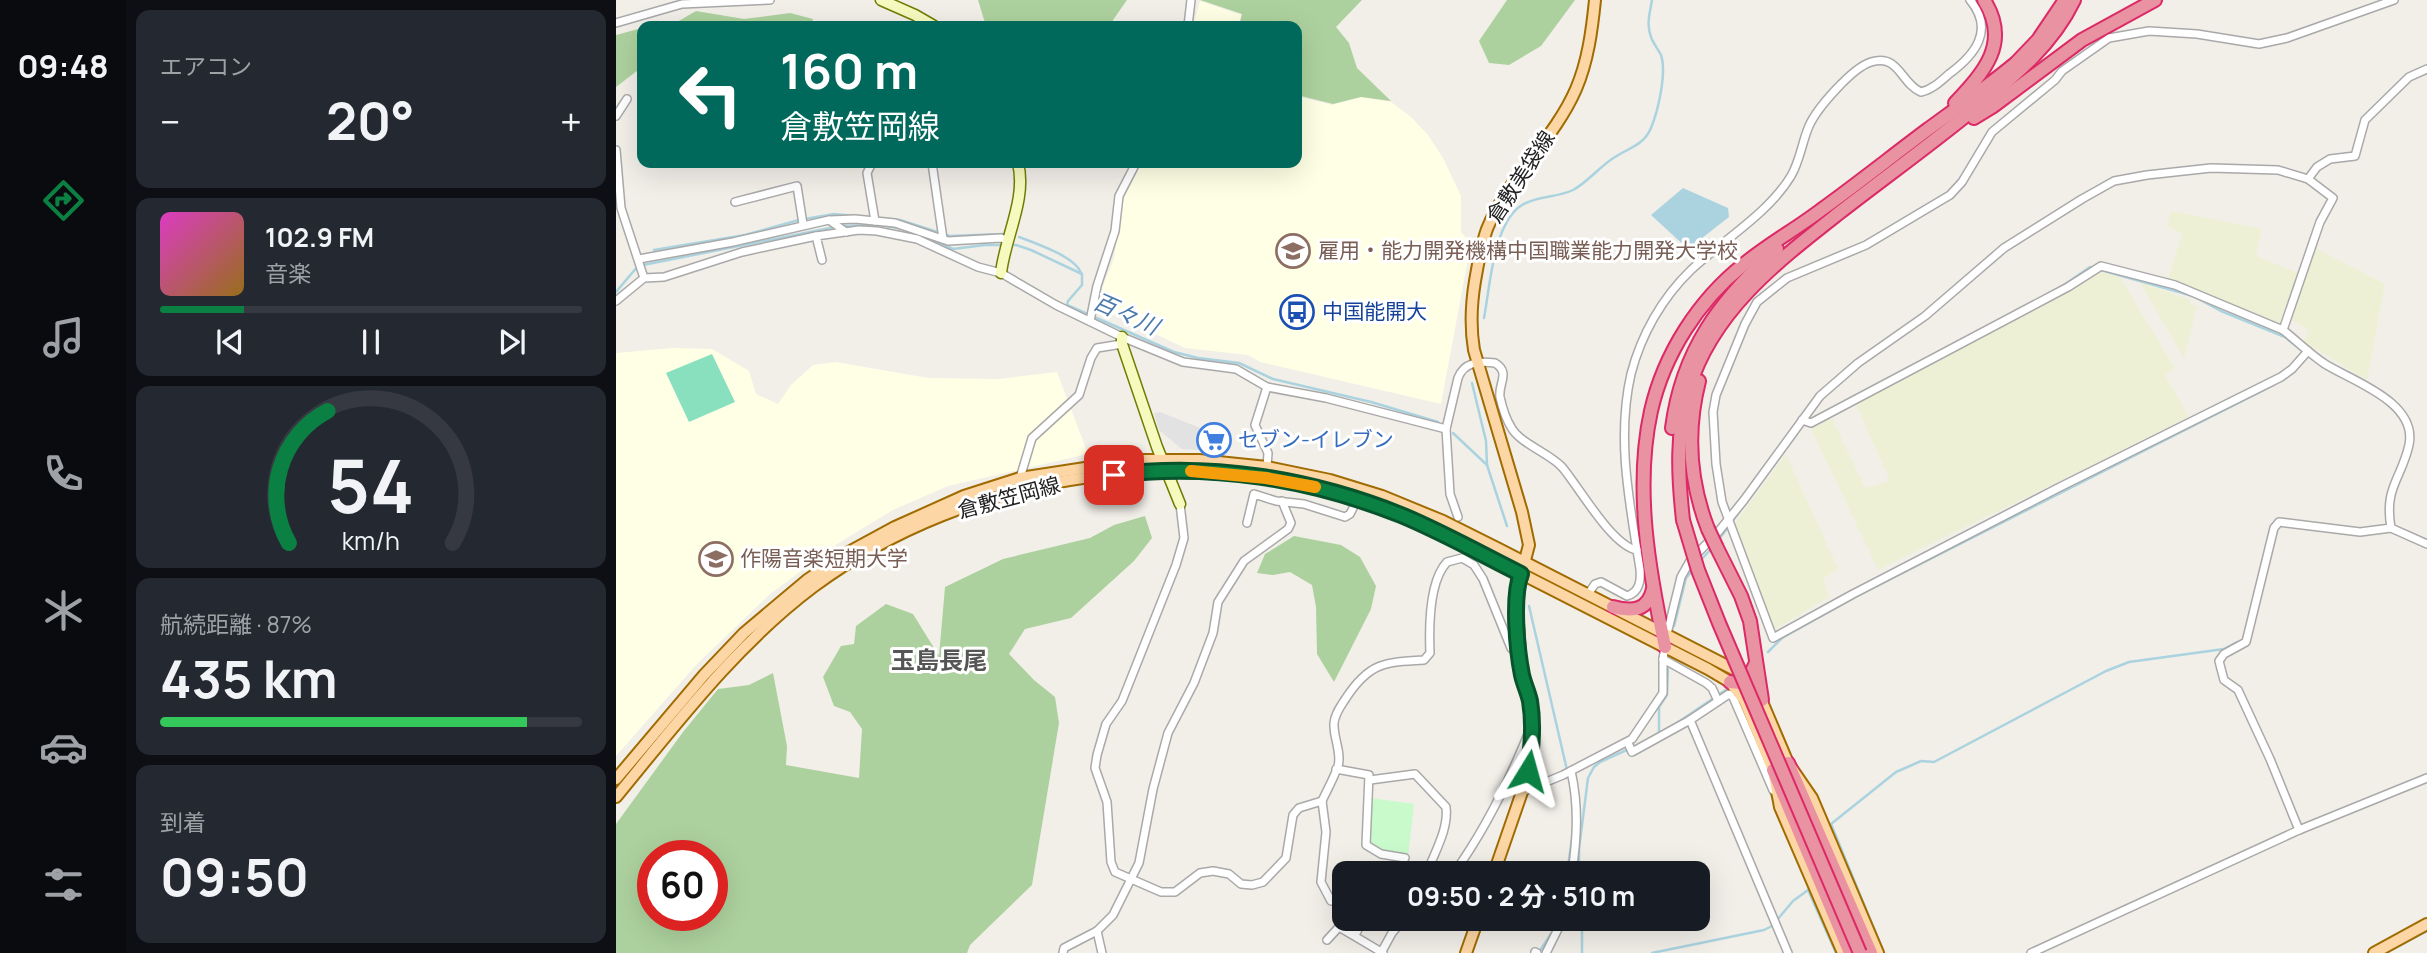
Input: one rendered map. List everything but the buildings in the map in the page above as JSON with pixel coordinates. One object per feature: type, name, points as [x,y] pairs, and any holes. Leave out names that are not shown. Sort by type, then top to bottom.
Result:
[{"type":"highway","points":[[1932,135],[1988,64],[1996,33],[1992,13],[1984,0]]},
{"type":"highway","points":[[1683,520],[1678,469],[1682,418],[1696,369],[1717,331],[1737,303],[1769,270],[2022,57],[2048,27],[2065,0]]},
{"type":"highway","points":[[1664,653],[1664,632],[1653,584],[1644,503],[1645,455],[1651,409],[1665,369],[1686,329],[1727,279],[1758,253],[1932,135],[2034,58],[2055,32],[2074,0]]},
{"type":"highway","points":[[1932,135],[1992,107],[2082,40],[2155,0]]},
{"type":"highway","points":[[1811,218],[1734,289],[1711,319],[1690,359],[1677,399],[1671,449],[1674,490],[1698,570],[1860,953]]},
{"type":"highway","points":[[1717,331],[1698,386],[1690,436],[1695,490],[1708,529],[1746,608],[1753,633],[1762,700]]},
{"type":"highway","points":[[1613,607],[1629,610],[1640,608],[1649,602],[1653,584]]},
{"type":"highway","points":[[1730,681],[1748,680],[1757,663]]},
{"type":"highway","points":[[1788,762],[1871,953]]},
{"type":"highway","points":[[1773,770],[1850,953]]},
{"type":"main road","name":"倉敷美袋線","points":[[1521,574],[1529,545],[1526,526],[1478,363],[1472,339],[1471,318],[1479,256],[1485,236],[1503,199],[1565,110],[1576,89],[1588,48],[1595,0]]},
{"type":"main road","name":"倉敷笠岡線","points":[[616,779],[744,633],[807,580],[849,552],[895,527],[964,496],[1020,478],[1162,458],[1267,467],[1330,480],[1382,496],[1526,562]]},
{"type":"main road","name":"倉敷笠岡線","points":[[616,797],[712,681],[752,640],[813,587],[899,535],[967,506],[1038,485],[1167,471],[1197,471],[1305,485],[1357,500],[1419,523],[1521,574]]},
{"type":"main road","points":[[1526,562],[1730,666],[1748,680],[1762,700],[1788,762],[1812,798],[1878,953]]},
{"type":"main road","points":[[1497,861],[1522,792],[1532,747],[1530,701],[1522,677],[1516,594],[1521,574],[1664,653],[1730,681],[1744,700],[1773,770],[1780,807],[1843,953]]},
{"type":"main road","points":[[2374,953],[2427,924]]},
{"type":"main road","points":[[1466,953],[1474,931]]},
{"type":"street","points":[[616,23],[682,4],[770,0]]},
{"type":"street","points":[[884,0],[925,21]]},
{"type":"street","points":[[1189,21],[1191,0]]},
{"type":"street","points":[[1588,594],[1595,584],[1601,582],[1623,595],[1635,592],[1641,576],[1626,472],[1626,402],[1639,351],[1657,312],[1691,269],[1751,221],[1783,185],[1791,175],[1814,116],[1855,72],[1873,61],[1891,63],[1921,92],[1930,89],[1967,61],[1977,46],[1981,26],[1977,9],[1970,0]]},
{"type":"street","points":[[2306,353],[2281,377],[2060,487],[1773,638],[1722,502],[1716,464],[1713,412],[1716,395],[1745,324],[1757,302],[1787,278],[1866,246],[1950,195],[1962,183],[1992,132],[2055,80],[2062,71],[2109,38],[2149,31],[2197,33],[2259,44],[2287,38],[2394,0]]},
{"type":"street","points":[[2308,179],[2317,167],[2330,159],[2355,156],[2365,120],[2409,77],[2427,69]]},
{"type":"street","points":[[616,116],[627,99]]},
{"type":"street","points":[[616,150],[619,209],[643,274]]},
{"type":"street","points":[[870,168],[867,173],[874,218]]},
{"type":"street","points":[[933,168],[945,242]]},
{"type":"street","points":[[1001,273],[1020,190],[1019,168]]},
{"type":"street","points":[[1091,319],[1093,303],[1115,231],[1119,196],[1133,168]]},
{"type":"street","points":[[1664,632],[1685,568],[1730,523],[1802,420],[1835,382],[1925,316],[2004,248],[2113,181],[2211,168],[2278,170],[2308,179],[2333,198],[2320,222],[2283,330]]},
{"type":"street","points":[[735,202],[797,186],[803,221]]},
{"type":"street","points":[[640,260],[740,241],[803,221],[874,218],[945,242],[978,267],[1001,273],[1056,305],[1091,319],[1122,340],[1183,362],[1236,369],[1267,387],[1326,398],[1446,429]]},
{"type":"street","points":[[831,221],[844,231]]},
{"type":"street","points":[[643,274],[664,277],[742,252],[844,231],[896,233],[945,242],[1001,238],[1006,244]]},
{"type":"street","points":[[816,236],[822,260]]},
{"type":"street","points":[[740,241],[742,252]]},
{"type":"street","points":[[1802,420],[1811,423],[2068,288],[2101,266],[2175,285],[2283,330],[2306,353],[2371,387],[2400,414],[2409,433],[2409,445],[2391,492],[2388,508],[2391,528]]},
{"type":"street","points":[[616,301],[643,274]]},
{"type":"street","points":[[1122,340],[1180,505],[1184,538],[1122,701],[1106,724],[1095,768],[1107,802],[1111,862],[1115,872],[1161,892],[1175,892],[1200,873],[1213,871],[1229,874],[1241,884],[1252,886],[1263,882],[1286,858],[1293,815],[1299,808],[1322,801]]},
{"type":"street","points":[[1020,478],[1032,438],[1079,395],[1097,348],[1122,340]]},
{"type":"street","points":[[1458,517],[1450,494],[1446,429],[1461,370],[1468,364],[1495,363],[1503,369],[1500,397],[1513,431],[1557,463],[1605,524],[1626,546],[1637,550]]},
{"type":"street","points":[[1267,387],[1255,425],[1268,453],[1267,467]]},
{"type":"street","points":[[1247,523],[1254,494],[1304,504],[1345,517],[1350,514],[1357,500]]},
{"type":"street","points":[[1063,953],[1064,948],[1097,931],[1113,915],[1139,863],[1153,789],[1168,733],[1174,716],[1194,684],[1213,634],[1217,602],[1244,561],[1288,529],[1291,523],[1282,501]]},
{"type":"street","points":[[2299,830],[2238,690],[2224,680],[2219,661],[2224,654],[2246,642],[2274,528],[2279,523],[2360,532],[2391,528],[2427,544]]},
{"type":"street","points":[[1332,901],[1321,882],[1326,832],[1322,801],[1339,764],[1334,722],[1336,713],[1365,673],[1379,665],[1392,662],[1424,660],[1430,653],[1431,604],[1440,574],[1447,562],[1462,558],[1474,565],[1483,579],[1511,648],[1520,655]]},
{"type":"street","points":[[1664,653],[1706,683],[1717,698]]},
{"type":"street","points":[[1522,792],[1629,746],[1663,693],[1664,653]]},
{"type":"street","points":[[1629,746],[1632,752],[1649,744],[1690,720],[1717,698],[1729,694],[1733,697],[1780,807]]},
{"type":"street","points":[[1690,720],[1788,953]]},
{"type":"street","points":[[1462,861],[1509,780],[1532,724]]},
{"type":"street","points":[[1336,769],[1367,774],[1370,780],[1366,845],[1381,854],[1405,858]]},
{"type":"street","points":[[1571,771],[1577,818],[1573,861]]},
{"type":"street","points":[[1370,780],[1415,774],[1446,807],[1441,837],[1432,861]]},
{"type":"street","points":[[2031,953],[2299,830],[2427,778]]},
{"type":"street","points":[[1327,940],[1339,927],[1382,953],[1394,931]]},
{"type":"street","points":[[1097,931],[1102,953]]},
{"type":"street","points":[[1355,935],[1357,931]]},
{"type":"street","points":[[1546,953],[1557,931]]},
{"type":"shaded area","points":[[1200,1],[1241,15],[1239,21],[1194,21]]},
{"type":"shaded area","name":"雇用・能力開発機構中国職業能力開発大学校","points":[[1302,97],[1332,105],[1361,97],[1391,102],[1411,117],[1428,135],[1443,158],[1461,196],[1461,232],[1471,243],[1441,404],[1260,362],[1248,355],[1185,348],[1100,308],[1103,286],[1114,258],[1123,199],[1139,168],[1302,168]]},
{"type":"shaded area","points":[[2171,211],[2262,229],[2256,256],[2298,273],[2278,326],[2168,279],[2182,234],[2167,226]]},
{"type":"shaded area","points":[[2315,248],[2385,284],[2367,380],[2304,342],[2308,329],[2291,320]]},
{"type":"shaded area","points":[[2098,272],[2119,276],[2175,368],[2165,375],[2189,417],[1878,570],[1811,429],[1832,418],[1865,488],[1890,481],[1855,402],[2028,313]]},
{"type":"shaded area","points":[[2140,282],[2190,300],[2190,304],[2197,306],[2184,359]]},
{"type":"shaded area","name":"作陽音楽短期大学","points":[[673,348],[712,349],[749,371],[756,394],[778,404],[791,385],[813,365],[836,362],[928,378],[998,379],[1057,372],[1088,454],[948,486],[893,510],[837,544],[769,595],[697,664],[616,756],[616,353]]},
{"type":"shaded area","points":[[1160,412],[1203,429],[1198,441],[1219,451],[1182,449],[1159,430],[1154,413]]},
{"type":"shaded area","points":[[1786,454],[1838,569],[1823,579],[1829,597],[1775,629],[1735,523]]},
{"type":"green space","points":[[978,0],[1127,0],[1113,21],[984,21]]},
{"type":"green space","points":[[1200,0],[1362,0],[1336,27],[1349,43],[1357,68],[1391,101],[1361,97],[1333,104],[1302,96],[1302,21],[1240,21],[1242,14]]},
{"type":"green space","points":[[1507,0],[1575,0],[1541,46],[1509,65],[1489,63],[1479,41]]},
{"type":"green space","points":[[696,11],[744,19],[790,13],[813,19],[812,21],[679,21]]},
{"type":"green space","points":[[637,29],[637,71],[616,87],[616,35]]},
{"type":"green space","points":[[712,354],[735,402],[689,422],[666,373]]},
{"type":"green space","points":[[1145,516],[1152,538],[1134,561],[1071,618],[1025,629],[1009,654],[1055,697],[1059,723],[1032,885],[970,945],[967,953],[616,953],[616,824],[718,689],[749,685],[773,673],[787,746],[786,765],[859,778],[862,729],[850,712],[834,706],[823,677],[841,646],[854,644],[856,626],[886,604],[913,614],[939,656],[945,587],[1003,559],[1090,538],[1114,525]]},
{"type":"green space","points":[[1294,536],[1341,545],[1360,557],[1376,586],[1371,609],[1334,682],[1317,654],[1316,607],[1312,585],[1290,572],[1273,575],[1257,573],[1265,554]]},
{"type":"green space","points":[[1371,798],[1414,804],[1408,857],[1368,843]]},
{"type":"water","points":[[1683,188],[1728,208],[1729,217],[1688,249],[1651,215]]},
{"type":"waterway","points":[[1484,318],[1494,257],[1512,214],[1528,202],[1573,190],[1648,134],[1659,102],[1663,72],[1661,55],[1649,28],[1652,0]]},
{"type":"waterway","points":[[654,250],[745,235],[799,220],[834,214],[900,220],[950,236],[1003,234]]},
{"type":"waterway","name":"百々川","points":[[841,226],[880,225],[904,229]]},
{"type":"waterway","name":"百々川","points":[[616,292],[638,266],[835,227]]},
{"type":"waterway","name":"百々川","points":[[924,236],[953,249],[1016,245],[1031,250],[1082,274],[1082,285],[1067,305],[1174,352],[1239,363],[1273,379],[1371,402],[1438,422]]},
{"type":"waterway","points":[[1019,237],[1063,256],[1078,267],[1081,273]]},
{"type":"waterway","points":[[2061,287],[2090,267],[2193,296],[2221,311],[2285,337],[2312,359]]},
{"type":"waterway","points":[[2015,311],[2037,300]]},
{"type":"waterway","points":[[2283,380],[2294,372]]},
{"type":"waterway","points":[[1472,383],[1486,441],[1487,465],[1507,526]]},
{"type":"waterway","points":[[1768,652],[1782,638],[1859,595],[2274,385]]},
{"type":"waterway","name":"百々川","points":[[1453,433],[1487,465]]},
{"type":"waterway","points":[[1717,542],[1796,435]]},
{"type":"waterway","points":[[1701,560],[1713,547]]},
{"type":"waterway","points":[[1674,626],[1686,578],[1692,571]]},
{"type":"waterway","points":[[1529,606],[1567,770]]},
{"type":"waterway","points":[[1884,953],[1831,824],[1896,772],[1921,761],[1934,762],[2106,671],[2129,662],[2224,649],[2237,642]]},
{"type":"waterway","points":[[1659,734],[1659,707],[1667,695],[1668,669]]},
{"type":"waterway","points":[[1671,727],[1727,689]]},
{"type":"waterway","points":[[1579,861],[1588,778],[1600,762],[1640,744]]},
{"type":"waterway","points":[[1766,782],[1774,802]]},
{"type":"waterway","points":[[1569,861],[1573,832]]},
{"type":"waterway","points":[[1810,888],[1808,890],[1836,953]]},
{"type":"waterway","points":[[1652,953],[1764,930],[1772,926],[1793,901],[1808,890]]},
{"type":"waterway","points":[[1539,952],[1553,931]]},
{"type":"waterway","points":[[1582,931],[1582,953]]},
{"type":"waterway","points":[[2393,949],[2427,931]]},
{"type":"slow traffic","points":[[1191,471],[1266,478],[1315,487]]},
{"type":"place","name":"雇用・能力開発機構中国職業能力開発大学校","points":[[1293,251]]},
{"type":"place","name":"中国能開大","points":[[1297,312]]},
{"type":"place","name":"セブン-イレブン","points":[[1214,440]]},
{"type":"place","name":"作陽音楽短期大学","points":[[716,559]]},
{"type":"district","name":"玉島長尾","points":[[939,661]]},
{"type":"route","points":[[1114,475],[1197,471],[1266,478],[1326,490],[1419,523],[1521,574],[1516,594],[1522,677],[1530,701],[1532,724],[1528,771]]}]
